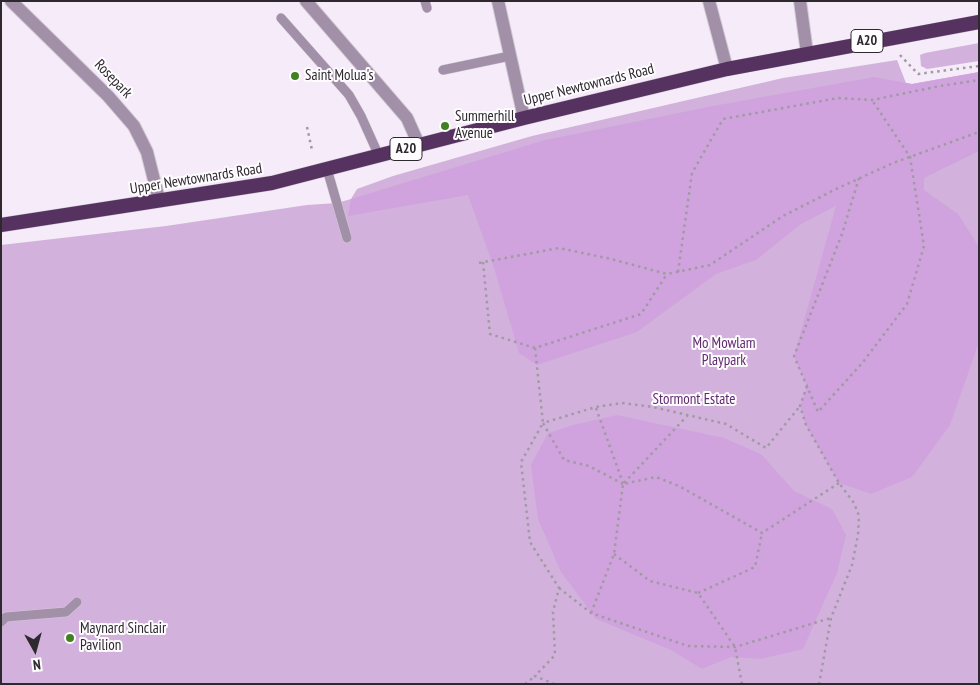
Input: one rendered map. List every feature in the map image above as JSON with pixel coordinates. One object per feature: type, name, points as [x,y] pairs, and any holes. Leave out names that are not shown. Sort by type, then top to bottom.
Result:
[{"type":"highway","name":"Upper Newtownards Road","points":[[1,224],[272,183],[727,68],[979,22]]},
{"type":"street","name":"Rosepark","points":[[11,1],[108,96],[134,126],[147,152],[159,200]]},
{"type":"street","points":[[306,1],[407,118],[419,145]]},
{"type":"street","points":[[498,1],[524,118]]},
{"type":"street","points":[[710,1],[727,68]]},
{"type":"street","points":[[800,1],[807,53]]},
{"type":"lane","points":[[281,18],[348,95],[361,116],[379,156]]},
{"type":"lane","points":[[443,70],[510,56]]},
{"type":"lane","points":[[327,169],[347,238]]},
{"type":"lane","points":[[1,622],[6,617],[66,612],[77,602]]},
{"type":"path","points":[[900,55],[918,74],[979,66]]},
{"type":"path","points":[[678,272],[692,173],[723,119],[838,98],[872,100],[979,80]]},
{"type":"path","points":[[859,178],[842,234],[794,356],[818,412],[863,362],[906,304],[924,246],[910,157],[872,100]]},
{"type":"path","points":[[307,126],[312,150]]},
{"type":"path","points":[[478,263],[559,248],[667,274],[710,265],[783,216],[859,178],[979,132]]},
{"type":"path","points":[[483,262],[490,334],[535,348],[641,314],[667,274]]},
{"type":"path","points":[[535,348],[542,423],[564,460],[589,466],[623,484],[656,477],[679,486],[762,533]]},
{"type":"path","points":[[807,386],[800,406],[766,448],[726,424],[653,407],[622,403],[542,423],[521,462],[530,542],[558,588],[591,613],[688,646],[735,647],[832,618]]},
{"type":"path","points":[[800,406],[806,425],[839,483],[854,503],[859,516],[858,535],[852,565],[832,618],[819,684]]},
{"type":"path","points":[[591,613],[614,554],[623,484],[596,408]]},
{"type":"path","points":[[623,484],[688,416]]},
{"type":"path","points":[[614,554],[650,581],[698,593],[754,567],[762,533],[839,483]]},
{"type":"path","points":[[525,684],[555,655],[553,612],[558,588]]},
{"type":"path","points":[[698,593],[735,647],[742,684]]},
{"type":"path","points":[[535,676],[554,684]]},
{"type":"green space","points":[[979,43],[979,61],[927,69],[921,66],[920,55],[925,53]]},
{"type":"green space","name":"Stormont Estate","points":[[897,60],[906,83],[912,84],[979,72],[979,684],[1,684],[1,245],[166,226],[307,205],[337,203],[351,199],[357,189],[393,176],[532,136],[783,78]]},
{"type":"shaded area","points":[[979,72],[979,151],[924,178],[924,190],[958,214],[979,247],[979,342],[950,425],[912,477],[871,494],[839,483],[806,425],[800,406],[807,386],[794,356],[836,206],[801,224],[756,260],[716,274],[637,332],[537,365],[519,353],[494,268],[468,195],[348,216],[351,199],[545,140],[713,106],[874,77],[912,84]]},
{"type":"shaded area","points":[[617,415],[724,438],[761,454],[794,491],[832,509],[846,535],[837,573],[803,649],[761,659],[731,657],[702,669],[671,650],[596,619],[561,572],[538,519],[531,465],[548,433]]},
{"type":"place","name":"Saint Molua's","points":[[295,76]]},
{"type":"place","name":"Summerhill Avenue","points":[[445,126]]},
{"type":"place","name":"Maynard Sinclair Pavilion","points":[[70,638]]},
{"type":"park label","name":"Mo Mowlam Playpark","points":[[724,352]]}]
